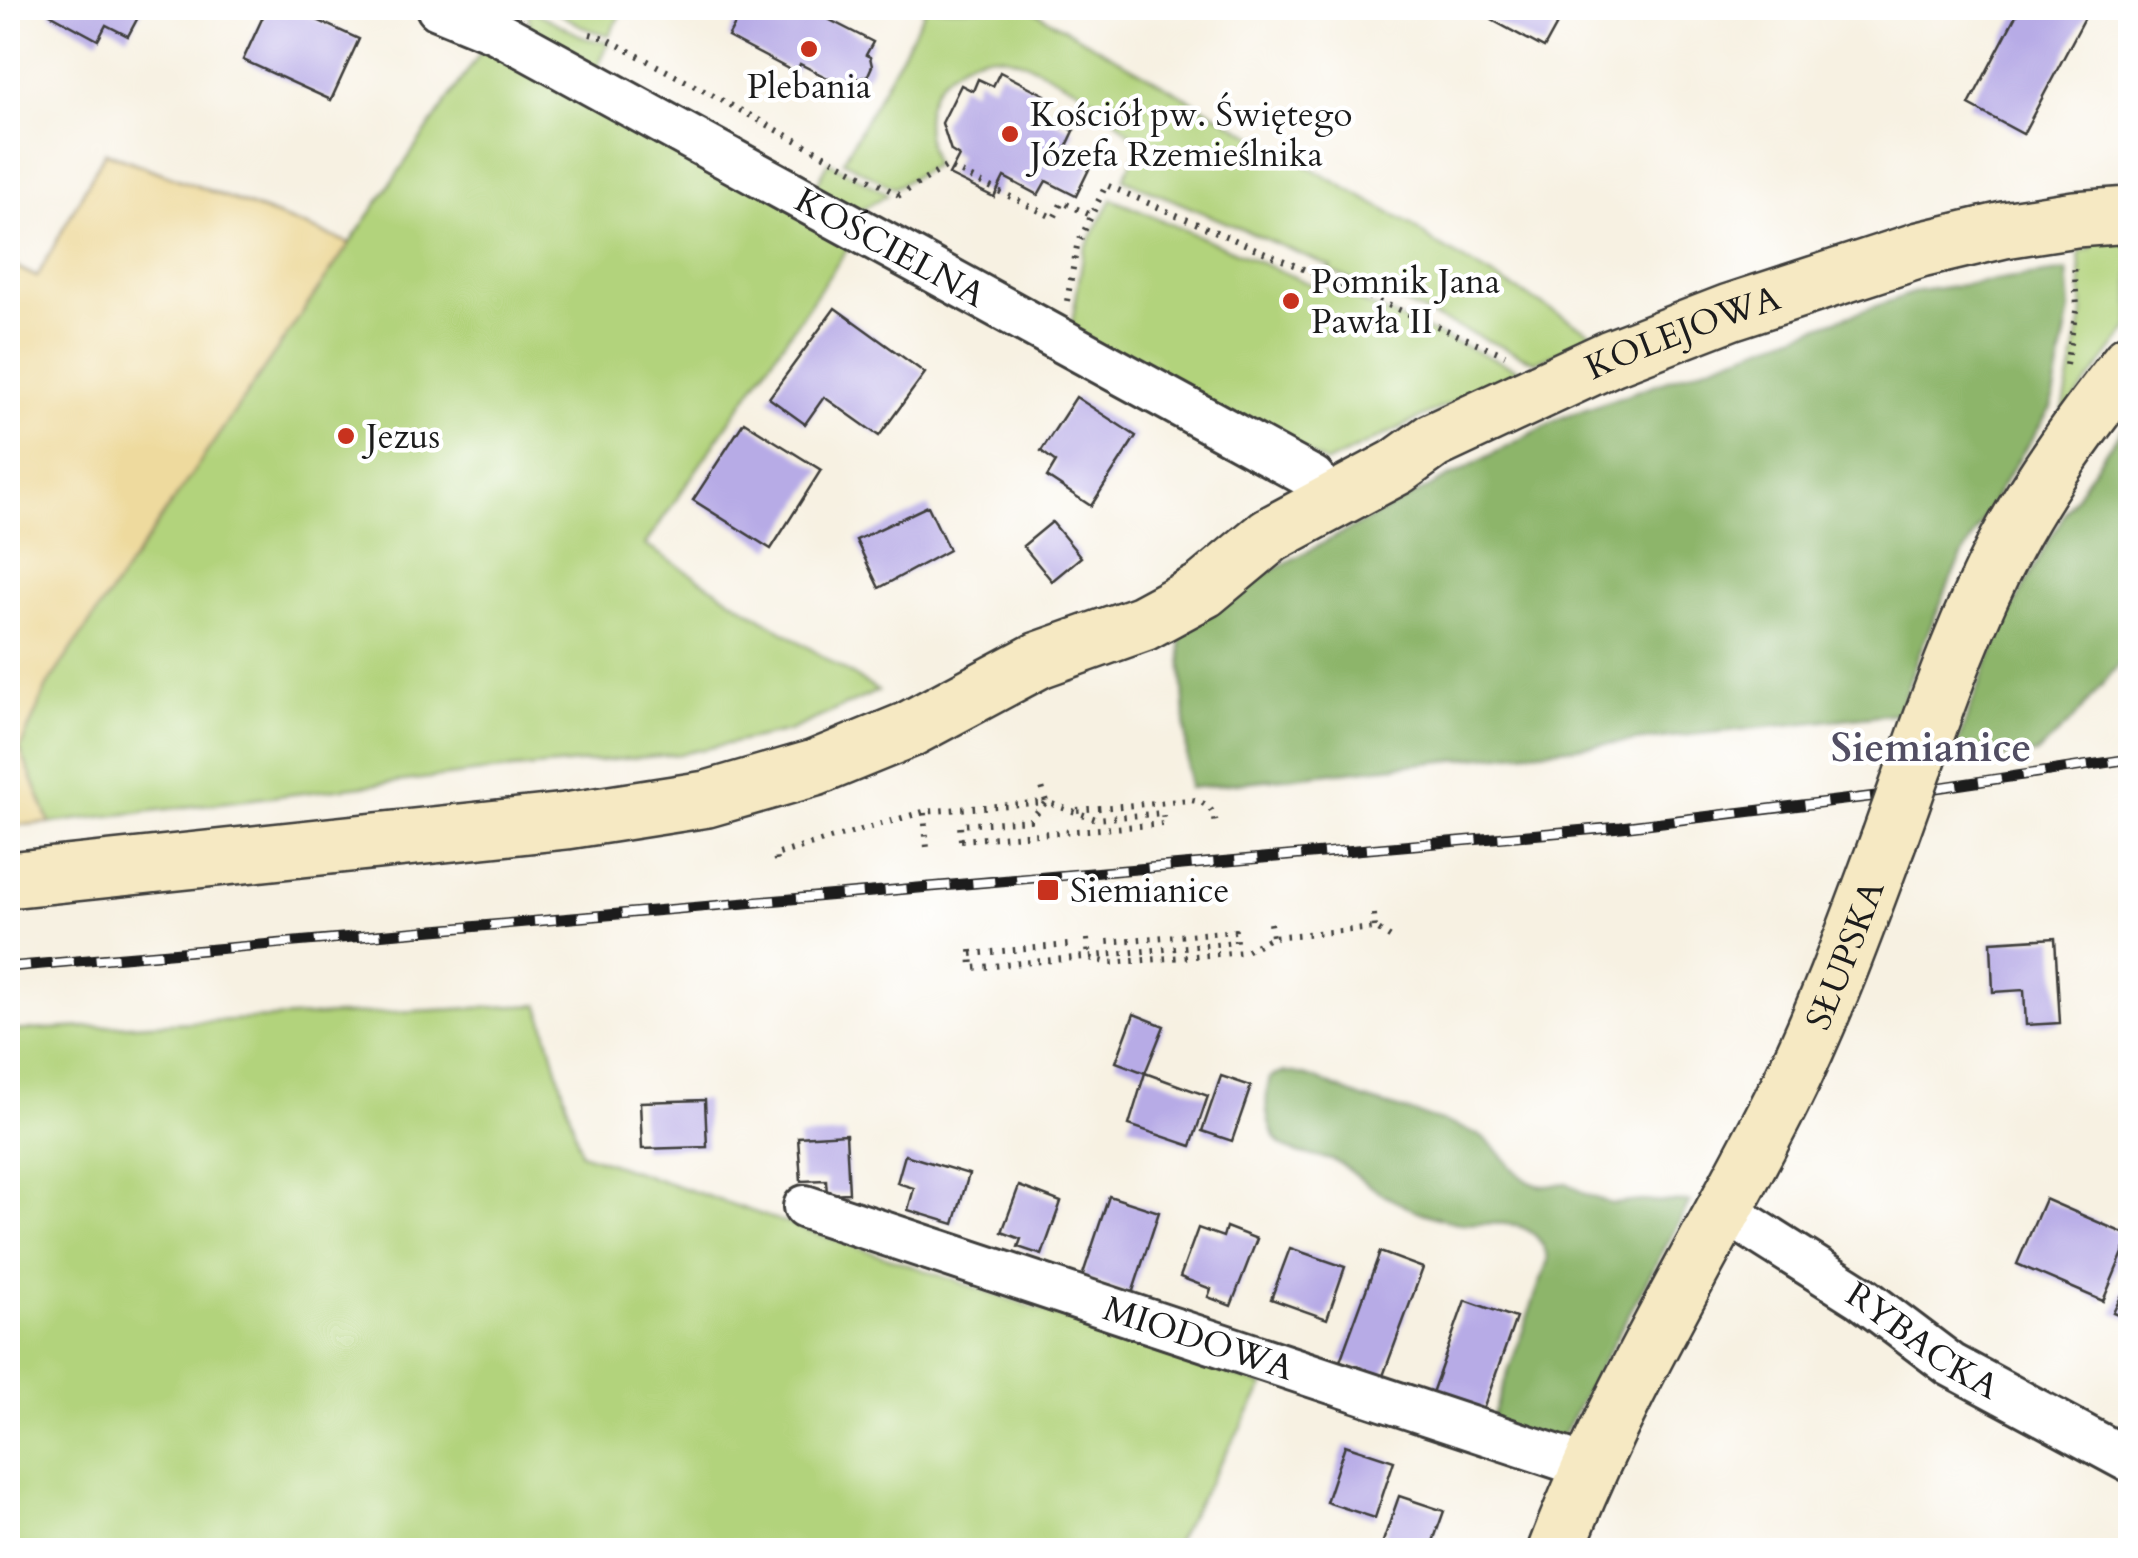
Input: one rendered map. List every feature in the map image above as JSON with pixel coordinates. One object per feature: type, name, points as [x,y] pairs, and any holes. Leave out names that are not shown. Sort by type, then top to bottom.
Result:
[{"type":"street","name":"KOŚCIELNA","points":[[438,8],[504,20],[849,224],[1312,478],[1332,502]]},
{"type":"street","name":"KOLEJOWA","points":[[8,880],[566,821],[707,799],[815,768],[908,730],[1039,660],[1144,623],[1204,590],[1270,536],[1397,467],[1433,441],[1612,358],[1730,312],[1920,250],[2022,227],[2130,215]]},
{"type":"street","name":"SŁUPSKA","points":[[1556,1550],[1591,1468],[1812,1036],[1960,645],[2006,544],[2064,449],[2130,362]]},
{"type":"street","name":"MIODOWA","points":[[805,1207],[1591,1468]]},
{"type":"street","name":"RYBACKA","points":[[1722,1209],[1861,1297],[1951,1366],[2130,1460]]},
{"type":"path","points":[[586,33],[606,38],[898,195]]},
{"type":"path","points":[[849,224],[947,166],[1054,218],[1062,202],[1091,215]]},
{"type":"path","points":[[1060,340],[1077,246],[1106,185],[1517,360]]},
{"type":"path","points":[[1041,782],[1046,802]]},
{"type":"path","points":[[1069,810],[1190,800],[1207,805],[1216,824]]},
{"type":"path","points":[[776,861],[776,855],[924,813],[1046,802],[1096,818],[1163,814],[1164,824],[961,842],[960,825],[1030,820],[1046,802]]},
{"type":"path","points":[[924,813],[927,848]]},
{"type":"path","points":[[1374,914],[1375,928]]},
{"type":"path","points":[[1270,923],[1272,937]]},
{"type":"path","points":[[1089,958],[1109,963],[1244,952],[1272,937],[1375,928],[1396,941]]},
{"type":"path","points":[[1068,945],[971,952],[972,968],[1236,942],[1235,932],[1107,942]]},
{"type":"path","points":[[1087,939],[1089,958]]},
{"type":"green space","points":[[528,8],[585,38],[609,43],[593,75],[530,30]]},
{"type":"green space","points":[[549,8],[624,8],[609,35],[589,30]]},
{"type":"green space","points":[[919,8],[1028,8],[1413,226],[1433,242],[1597,336],[1536,362],[1328,270],[1332,267],[1123,179],[1140,145],[1108,111],[1087,94],[1041,70],[999,55],[971,59],[936,88],[926,120],[934,165],[894,188],[843,161],[925,11]]},
{"type":"green space","points":[[489,40],[857,235],[645,545],[878,691],[789,731],[680,754],[490,771],[50,823],[20,749],[48,684]]},
{"type":"green space","points":[[829,162],[887,195],[854,214],[812,193]]},
{"type":"green space","points":[[1112,199],[1520,370],[1327,463],[1070,335],[1084,250]]},
{"type":"green space","points":[[2090,237],[2130,237],[2130,327],[2062,416],[2083,314],[2079,254],[2091,249]]},
{"type":"green space","points":[[2067,271],[2070,310],[2051,408],[1955,570],[1917,658],[1899,713],[1189,788],[1179,619],[1561,418],[1918,291]]},
{"type":"green space","points":[[2130,418],[2130,651],[2072,721],[2036,754],[1950,763],[1985,669],[2036,563],[2071,503]]},
{"type":"green space","points":[[539,1005],[581,1153],[1264,1386],[1171,1550],[8,1550],[8,1031]]},
{"type":"green space","points":[[1285,1072],[1311,1077],[1368,1100],[1478,1135],[1534,1184],[1567,1183],[1612,1204],[1690,1202],[1556,1447],[1489,1426],[1548,1260],[1535,1235],[1513,1225],[1459,1223],[1422,1213],[1380,1193],[1340,1164],[1283,1146],[1271,1129],[1267,1097],[1270,1077]]},
{"type":"sand","points":[[105,152],[350,243],[48,684],[20,749],[50,823],[8,826],[8,263],[37,277]]},
{"type":"building","points":[[53,8],[143,8],[128,36],[106,25],[98,40],[50,14]]},
{"type":"building","points":[[267,8],[291,8],[359,39],[331,100],[243,60]]},
{"type":"building","name":"Plebania","points":[[730,8],[831,9],[826,18],[873,42],[866,55],[872,66],[868,75],[859,79],[853,76],[847,88],[800,64],[796,73],[728,37],[741,13]]},
{"type":"building","points":[[1499,8],[1566,8],[1544,48],[1492,20]]},
{"type":"building","points":[[2020,8],[2090,8],[2023,134],[1969,105]]},
{"type":"building","name":"Kościół pw. Świętego Józefa Rzemieślnika","points":[[1000,72],[1045,95],[1037,112],[1074,131],[1066,148],[1093,161],[1076,196],[1046,181],[1038,195],[1004,177],[994,197],[949,175],[959,156],[951,151],[942,123],[961,85],[973,91],[978,79],[993,86]]},
{"type":"building","points":[[835,308],[925,373],[879,436],[824,397],[805,424],[769,398]]},
{"type":"building","points":[[1076,397],[1136,436],[1091,506],[1047,477],[1056,462],[1041,451]]},
{"type":"building","points":[[744,422],[821,470],[771,549],[693,500]]},
{"type":"building","points":[[928,506],[949,550],[879,588],[856,540]]},
{"type":"building","points":[[1052,522],[1081,557],[1052,581],[1023,546]]},
{"type":"building","points":[[2055,938],[2060,1023],[2026,1025],[2024,990],[1993,992],[1991,942]]},
{"type":"building","points":[[1134,1014],[1164,1026],[1145,1073],[1116,1062]]},
{"type":"building","points":[[1145,1073],[1208,1096],[1191,1146],[1129,1125]]},
{"type":"building","points":[[1221,1076],[1251,1086],[1232,1141],[1202,1131]]},
{"type":"building","points":[[705,1100],[707,1147],[642,1149],[640,1102]]},
{"type":"building","points":[[846,1134],[849,1193],[827,1194],[826,1180],[801,1181],[798,1137]]},
{"type":"building","points":[[905,1155],[969,1174],[954,1224],[908,1210],[914,1188],[897,1183]]},
{"type":"building","points":[[1019,1186],[1061,1202],[1042,1255],[1018,1247],[1021,1239],[1002,1232]]},
{"type":"building","points":[[1109,1196],[1159,1212],[1132,1294],[1082,1277]]},
{"type":"building","points":[[2045,1199],[2130,1236],[2103,1301],[2017,1264]]},
{"type":"building","points":[[1226,1227],[1257,1239],[1231,1306],[1208,1297],[1211,1289],[1180,1277],[1198,1228],[1223,1237]]},
{"type":"building","points":[[1290,1248],[1345,1267],[1327,1319],[1271,1299]]},
{"type":"building","points":[[1380,1252],[1423,1268],[1383,1376],[1340,1361]]},
{"type":"building","points":[[2130,1283],[2130,1320],[2113,1313]]},
{"type":"building","points":[[1465,1300],[1516,1318],[1483,1410],[1432,1393]]},
{"type":"building","points":[[1345,1445],[1394,1461],[1375,1518],[1326,1502]]},
{"type":"building","points":[[1399,1496],[1444,1511],[1430,1550],[1380,1550]]},
{"type":"railway","points":[[8,967],[1621,827],[1909,792],[2130,759]]},
{"type":"place","name":"Plebania","points":[[809,49]]},
{"type":"place","name":"Kościół pw. Świętego Józefa Rzemieślnika","points":[[1010,134]]},
{"type":"place","name":"Pomnik Jana Pawła II","points":[[1291,301]]},
{"type":"place","name":"Jezus","points":[[346,436]]},
{"type":"place","name":"Siemianice","points":[[1048,890]]},
{"type":"district","name":"Siemianice","points":[[1931,747]]}]
